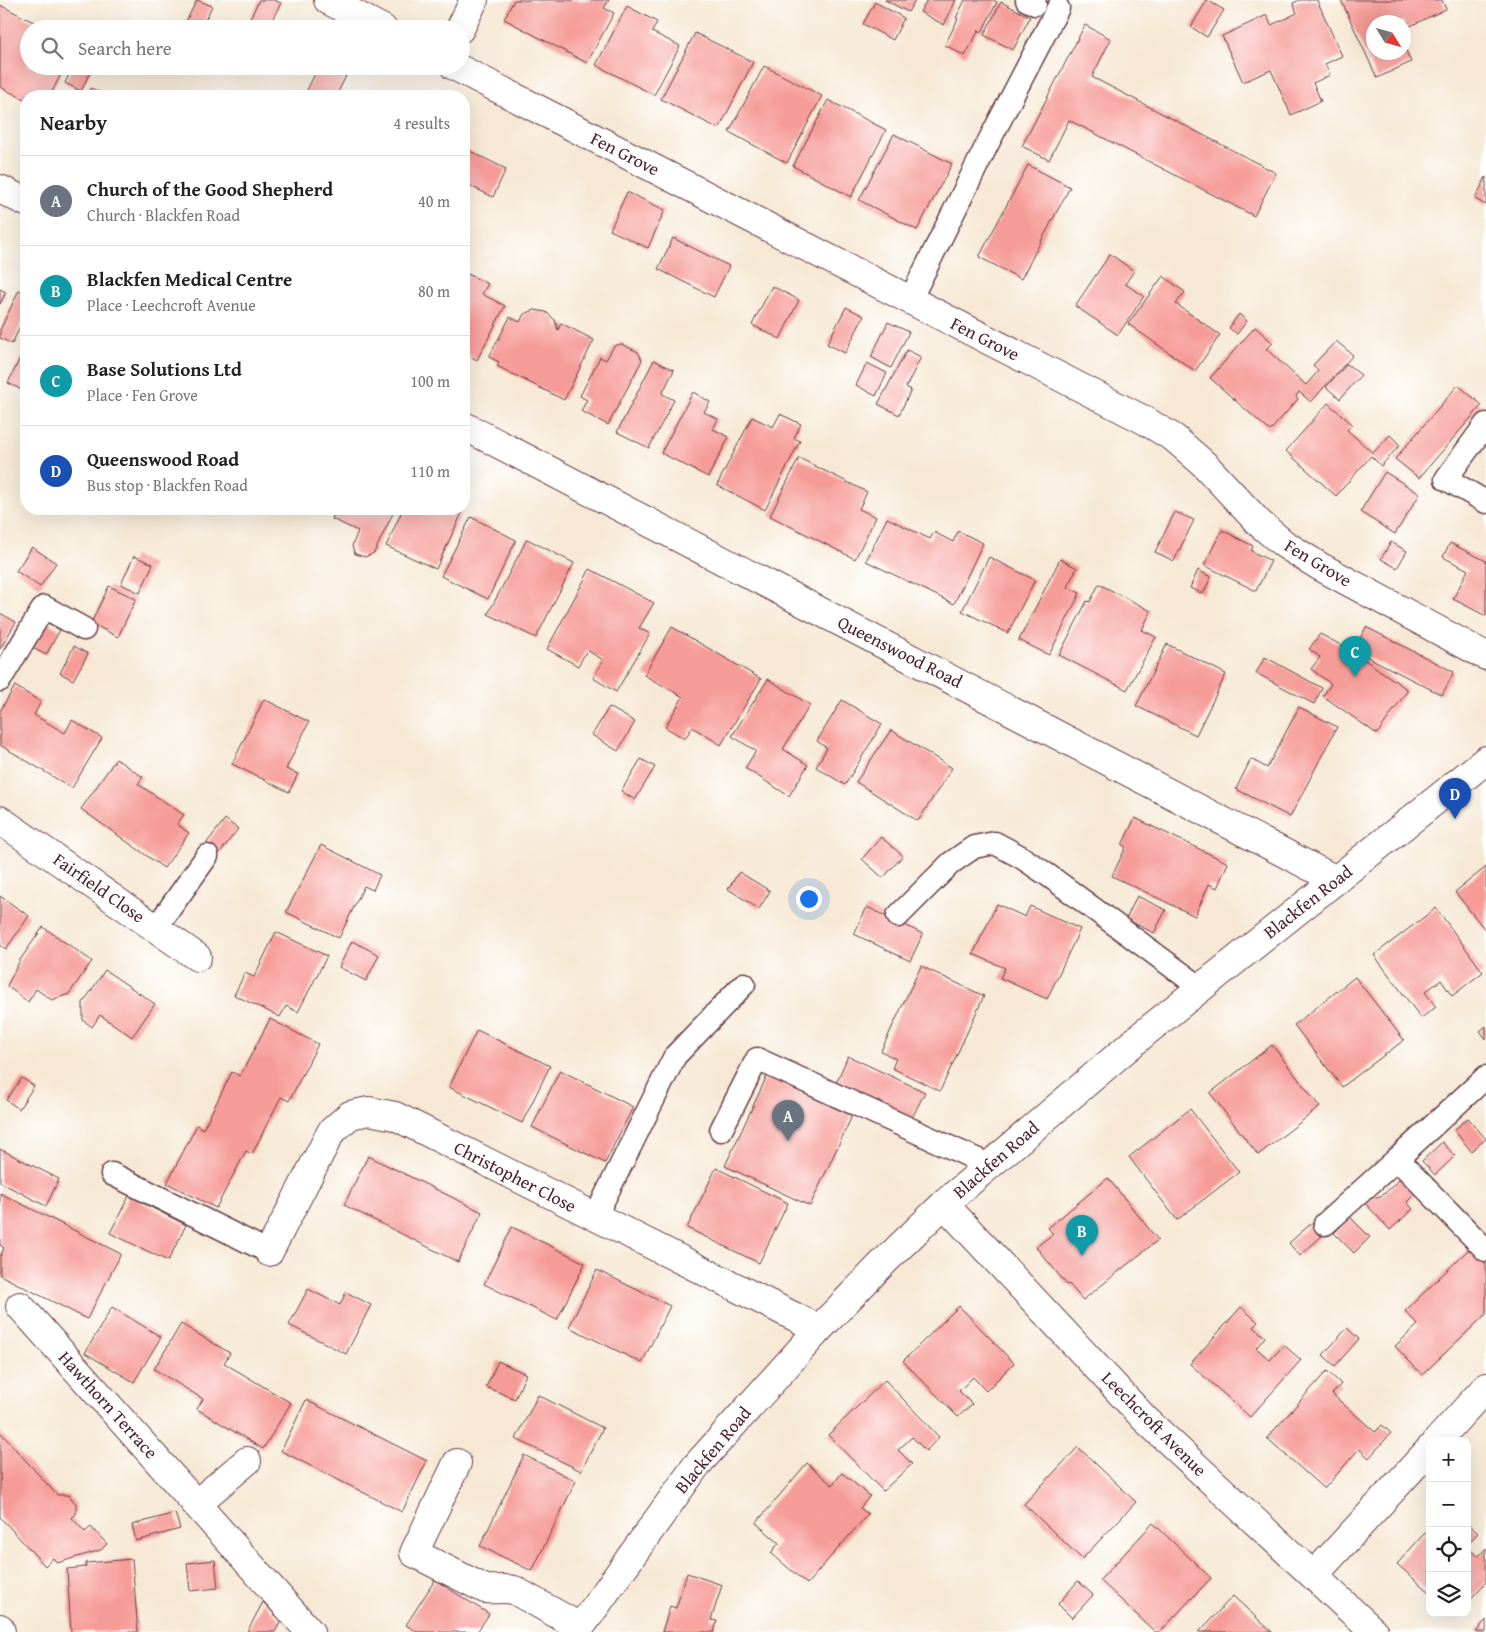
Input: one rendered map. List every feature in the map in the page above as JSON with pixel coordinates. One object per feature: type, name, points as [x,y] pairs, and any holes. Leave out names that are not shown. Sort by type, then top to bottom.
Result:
[{"type":"street","points":[[328,0],[366,20]]},
{"type":"street","points":[[464,20],[474,0]]},
{"type":"street","name":"Fen Grove","points":[[470,74],[1144,420],[1174,438],[1204,464],[1259,523],[1284,544],[1319,566],[1486,656]]},
{"type":"street","points":[[0,189],[20,199]]},
{"type":"street","name":"Queenswood Road","points":[[470,429],[1336,880]]},
{"type":"street","name":"Blackfen Road","points":[[578,1629],[696,1466],[819,1329],[944,1204],[1201,988],[1486,760]]},
{"type":"street","name":"Fairfield Close","points":[[0,820],[197,957]]},
{"type":"street","name":"Christopher Close","points":[[269,1252],[331,1132],[350,1115],[369,1111],[395,1116],[819,1329]]},
{"type":"street","name":"Leechcroft Avenue","points":[[944,1204],[1145,1419],[1374,1632]]},
{"type":"street","name":"Hawthorn Terrace","points":[[20,1306],[310,1632]]},
{"type":"street","points":[[1441,1437],[1486,1387]]},
{"type":"street","points":[[1314,1575],[1426,1453]]},
{"type":"street","points":[[196,1504],[247,1461]]},
{"type":"street","points":[[457,1463],[414,1553],[485,1589],[507,1588],[514,1590],[578,1629]]},
{"type":"street","points":[[0,1628],[1,1632]]},
{"type":"lane","points":[[910,300],[1058,8]]},
{"type":"lane","points":[[1486,424],[1446,479],[1486,502]]},
{"type":"lane","points":[[0,680],[44,607],[84,629]]},
{"type":"lane","points":[[898,916],[952,863],[974,847],[995,843],[1021,857],[1052,878],[1201,988]]},
{"type":"lane","points":[[156,928],[206,856]]},
{"type":"lane","points":[[595,1217],[675,1056],[744,984]]},
{"type":"lane","points":[[721,1130],[757,1059],[989,1165]]},
{"type":"lane","points":[[1325,1224],[1486,1077]]},
{"type":"lane","points":[[1397,1158],[1486,1250]]},
{"type":"lane","points":[[112,1174],[269,1252]]},
{"type":"building","points":[[197,0],[212,6],[205,20],[187,20]]},
{"type":"building","points":[[259,0],[274,0],[281,3],[272,20],[249,20]]},
{"type":"building","points":[[514,0],[609,0],[604,8],[614,13],[587,63],[504,19]]},
{"type":"building","points":[[885,0],[915,0],[908,12]]},
{"type":"building","points":[[927,0],[956,0],[944,25],[920,12]]},
{"type":"building","points":[[965,0],[993,0],[997,2],[982,32],[979,30],[965,56],[945,45]]},
{"type":"building","points":[[1207,0],[1224,10],[1207,37],[1191,27]]},
{"type":"building","points":[[1300,0],[1317,0],[1342,56],[1325,64],[1330,75],[1313,83],[1321,101],[1291,115],[1271,70],[1243,82],[1222,36],[1267,15],[1271,25],[1285,19],[1297,13],[1293,3]]},
{"type":"building","points":[[1341,0],[1442,0],[1446,9],[1411,26],[1411,15],[1366,15],[1366,54]]},
{"type":"building","points":[[875,2],[904,18],[893,40],[863,24]]},
{"type":"building","points":[[1001,2],[1030,17],[1013,50],[984,35]]},
{"type":"building","points":[[0,5],[29,20],[20,20],[20,75],[60,75],[53,90],[20,90],[20,97],[0,87]]},
{"type":"building","points":[[627,6],[657,22],[652,32],[680,46],[654,95],[596,65]]},
{"type":"building","points":[[1085,25],[1111,39],[1092,77],[1276,173],[1254,216],[1069,120],[1049,160],[1022,146]]},
{"type":"building","points":[[695,33],[753,62],[719,129],[661,99]]},
{"type":"building","points":[[1369,60],[1410,60],[1411,62],[1377,78]]},
{"type":"building","points":[[764,66],[822,96],[787,163],[729,132]]},
{"type":"building","points":[[69,75],[89,75],[81,90],[65,83]]},
{"type":"building","points":[[314,75],[346,76],[339,90],[307,90]]},
{"type":"building","points":[[828,100],[886,130],[851,197],[793,166]]},
{"type":"building","points":[[894,134],[952,164],[917,230],[859,200]]},
{"type":"building","points":[[470,151],[506,169],[493,197],[470,186]]},
{"type":"building","points":[[1028,165],[1070,187],[1021,279],[979,257]]},
{"type":"building","points":[[1486,177],[1486,205],[1475,199]]},
{"type":"building","points":[[627,192],[665,210],[648,248],[610,230]]},
{"type":"building","points":[[673,238],[729,266],[714,297],[658,269]]},
{"type":"building","points":[[1110,254],[1134,271],[1125,284],[1144,296],[1118,335],[1075,306]]},
{"type":"building","points":[[470,275],[488,284],[482,294],[505,306],[477,360],[470,356]]},
{"type":"building","points":[[1163,276],[1185,292],[1176,304],[1220,335],[1195,371],[1128,324]]},
{"type":"building","points":[[772,286],[799,300],[780,339],[752,325]]},
{"type":"building","points":[[0,289],[6,292],[0,304]]},
{"type":"building","points":[[20,290],[20,326],[12,344],[0,338],[0,330]]},
{"type":"building","points":[[846,307],[864,316],[845,353],[827,344]]},
{"type":"building","points":[[535,310],[546,312],[555,320],[558,330],[561,323],[594,340],[564,400],[497,366],[499,362],[489,357],[510,317],[520,322],[524,314]]},
{"type":"building","points":[[1239,314],[1247,321],[1237,334],[1229,328]]},
{"type":"building","points":[[888,322],[909,332],[891,368],[871,357]]},
{"type":"building","points":[[1255,327],[1273,343],[1266,349],[1306,385],[1318,371],[1313,365],[1336,341],[1353,355],[1311,402],[1299,392],[1296,396],[1298,399],[1270,431],[1210,378]]},
{"type":"building","points":[[621,344],[638,352],[642,360],[608,425],[581,411],[587,400],[580,396],[600,357],[606,360],[614,346]]},
{"type":"building","points":[[907,350],[921,357],[906,387],[911,390],[899,415],[878,404]]},
{"type":"building","points":[[20,358],[20,389],[8,383]]},
{"type":"building","points":[[654,360],[674,370],[662,394],[674,400],[649,448],[617,432]]},
{"type":"building","points":[[867,363],[887,373],[876,396],[856,385]]},
{"type":"building","points":[[1347,364],[1361,375],[1340,399],[1326,387]]},
{"type":"building","points":[[1458,385],[1482,405],[1419,478],[1395,459]]},
{"type":"building","points":[[693,392],[710,402],[704,412],[718,419],[713,429],[729,437],[708,477],[661,453]]},
{"type":"building","points":[[1328,403],[1352,424],[1347,430],[1373,453],[1390,435],[1400,445],[1381,466],[1371,456],[1336,496],[1286,451]]},
{"type":"building","points":[[780,414],[801,424],[794,438],[800,441],[765,510],[717,485],[752,417],[773,427]]},
{"type":"building","points":[[799,458],[867,492],[859,509],[876,517],[855,559],[770,516]]},
{"type":"building","points":[[1385,472],[1420,494],[1395,534],[1360,512]]},
{"type":"building","points":[[1175,512],[1194,520],[1174,561],[1155,552]]},
{"type":"building","points":[[334,515],[392,515],[374,553],[365,557],[355,554],[352,546],[358,531],[332,519]]},
{"type":"building","points":[[400,515],[461,515],[436,569],[386,546]]},
{"type":"building","points":[[471,517],[516,540],[488,599],[441,576]]},
{"type":"building","points":[[887,518],[930,539],[934,532],[953,542],[958,531],[983,543],[954,604],[866,561]]},
{"type":"building","points":[[1222,530],[1253,546],[1251,551],[1271,561],[1256,591],[1204,565]]},
{"type":"building","points":[[527,539],[574,563],[536,638],[488,614]]},
{"type":"building","points":[[1391,542],[1407,551],[1397,568],[1381,559]]},
{"type":"building","points":[[1450,543],[1486,561],[1486,616],[1453,599],[1468,570],[1443,557]]},
{"type":"building","points":[[32,547],[56,563],[40,587],[16,571]]},
{"type":"building","points":[[134,556],[153,564],[140,593],[121,584]]},
{"type":"building","points":[[989,557],[1035,580],[1008,633],[962,611]]},
{"type":"building","points":[[1060,559],[1077,568],[1067,587],[1080,593],[1049,655],[1019,640]]},
{"type":"building","points":[[590,569],[654,603],[639,628],[650,634],[616,692],[593,678],[603,660],[587,650],[578,666],[547,649]]},
{"type":"building","points":[[1198,570],[1211,577],[1203,594],[1190,588]]},
{"type":"building","points":[[1099,584],[1151,611],[1142,630],[1156,637],[1127,690],[1059,655],[1087,601],[1090,602]]},
{"type":"building","points":[[109,586],[136,599],[118,637],[91,623]]},
{"type":"building","points":[[0,613],[16,622],[0,649]]},
{"type":"building","points":[[48,623],[60,630],[46,655],[33,648]]},
{"type":"building","points":[[672,627],[761,679],[721,745],[692,727],[685,739],[665,727],[683,697],[644,675]]},
{"type":"building","points":[[1366,627],[1454,672],[1442,695],[1354,650]]},
{"type":"building","points":[[1320,634],[1352,651],[1408,690],[1377,734],[1323,696],[1331,684],[1311,669],[1320,657],[1309,649]]},
{"type":"building","points":[[1167,644],[1226,674],[1196,735],[1136,706]]},
{"type":"building","points":[[74,646],[88,654],[73,680],[60,673]]},
{"type":"building","points":[[1265,657],[1322,688],[1314,704],[1256,673]]},
{"type":"building","points":[[768,679],[810,705],[783,749],[808,765],[789,796],[745,768],[756,751],[732,736]]},
{"type":"building","points":[[15,686],[41,702],[34,715],[65,733],[72,720],[102,738],[72,788],[0,745],[0,711]]},
{"type":"building","points":[[264,699],[309,722],[286,769],[298,774],[289,792],[232,764]]},
{"type":"building","points":[[842,700],[882,724],[845,785],[816,767],[827,748],[817,741]]},
{"type":"building","points":[[609,707],[635,722],[618,751],[592,735]]},
{"type":"building","points":[[1299,707],[1337,727],[1290,817],[1236,789],[1251,759],[1267,768]]},
{"type":"building","points":[[891,730],[952,768],[918,821],[856,782]]},
{"type":"building","points":[[116,759],[143,777],[138,784],[184,815],[177,824],[189,833],[164,868],[81,809]]},
{"type":"building","points":[[641,759],[655,767],[635,800],[621,791]]},
{"type":"building","points":[[1135,818],[1228,863],[1217,888],[1209,884],[1195,916],[1112,876],[1126,847],[1122,845]]},
{"type":"building","points":[[225,819],[238,829],[219,854],[206,844]]},
{"type":"building","points":[[881,837],[903,856],[883,878],[862,859]]},
{"type":"building","points":[[321,845],[380,875],[373,890],[364,886],[339,938],[286,912]]},
{"type":"building","points":[[1486,867],[1486,931],[1455,892]]},
{"type":"building","points":[[739,872],[770,891],[759,909],[728,889]]},
{"type":"building","points":[[0,896],[29,916],[6,949],[0,945]]},
{"type":"building","points":[[1137,896],[1166,910],[1154,933],[1126,919]]},
{"type":"building","points":[[997,904],[1025,917],[1030,906],[1080,929],[1047,999],[1000,978],[1005,968],[973,954]]},
{"type":"building","points":[[867,907],[923,934],[910,961],[854,934]]},
{"type":"building","points":[[1436,908],[1483,972],[1452,996],[1441,980],[1425,992],[1436,1007],[1421,1018],[1374,955]]},
{"type":"building","points":[[43,927],[92,961],[69,994],[52,1000],[36,989],[28,1002],[7,986],[20,960]]},
{"type":"building","points":[[276,932],[327,956],[298,1012],[286,1006],[280,1017],[234,995],[245,973],[254,977]]},
{"type":"building","points":[[352,941],[379,955],[366,981],[339,967]]},
{"type":"building","points":[[921,966],[984,996],[940,1091],[892,1068],[896,1059],[881,1051]]},
{"type":"building","points":[[105,970],[155,1004],[132,1037],[100,1015],[92,1027],[83,1020],[83,1003]]},
{"type":"building","points":[[1355,977],[1404,1040],[1342,1087],[1294,1025]]},
{"type":"building","points":[[270,1019],[318,1044],[289,1101],[281,1097],[252,1154],[246,1151],[216,1208],[167,1183],[197,1125],[203,1129],[232,1072],[240,1076]]},
{"type":"building","points":[[1486,1026],[1486,1039],[1480,1031]]},
{"type":"building","points":[[477,1030],[550,1066],[522,1123],[449,1087]]},
{"type":"building","points":[[1272,1045],[1320,1107],[1258,1155],[1210,1093]]},
{"type":"building","points":[[848,1056],[925,1092],[912,1118],[836,1083]]},
{"type":"building","points":[[560,1070],[633,1107],[605,1163],[532,1127]]},
{"type":"building","points":[[767,1076],[852,1116],[810,1206],[725,1166]]},
{"type":"building","points":[[22,1078],[34,1086],[19,1109],[6,1100]]},
{"type":"building","points":[[1190,1109],[1239,1172],[1177,1220],[1129,1157]]},
{"type":"building","points":[[1468,1118],[1486,1139],[1471,1151],[1454,1130]]},
{"type":"building","points":[[1442,1142],[1455,1156],[1435,1175],[1422,1161]]},
{"type":"building","points":[[0,1149],[59,1179],[46,1206],[0,1182]]},
{"type":"building","points":[[368,1156],[482,1212],[458,1262],[344,1205]]},
{"type":"building","points":[[716,1168],[788,1203],[759,1263],[687,1228]]},
{"type":"building","points":[[1402,1177],[1416,1193],[1407,1202],[1413,1209],[1390,1230],[1363,1201],[1383,1195]]},
{"type":"building","points":[[1108,1178],[1158,1240],[1083,1300],[1069,1284],[1067,1285],[1036,1247],[1053,1234],[1048,1228]]},
{"type":"building","points":[[0,1193],[121,1254],[87,1319],[0,1275],[0,1257],[4,1248],[0,1245]]},
{"type":"building","points":[[129,1196],[186,1225],[168,1261],[110,1233]]},
{"type":"building","points":[[1350,1217],[1370,1237],[1354,1253],[1334,1233]]},
{"type":"building","points":[[1314,1221],[1325,1233],[1300,1256],[1289,1243]]},
{"type":"building","points":[[512,1227],[585,1263],[557,1320],[484,1284]]},
{"type":"building","points":[[1470,1248],[1486,1264],[1486,1314],[1422,1375],[1395,1346],[1418,1325],[1405,1311]]},
{"type":"building","points":[[597,1270],[670,1306],[642,1363],[569,1327]]},
{"type":"building","points":[[308,1289],[340,1305],[346,1292],[371,1305],[346,1354],[289,1325]]},
{"type":"building","points":[[959,1306],[1014,1363],[986,1391],[973,1377],[959,1391],[972,1404],[958,1417],[903,1361]]},
{"type":"building","points":[[112,1307],[161,1337],[134,1382],[85,1353]]},
{"type":"building","points":[[1241,1307],[1258,1322],[1254,1327],[1265,1337],[1256,1348],[1270,1360],[1284,1345],[1301,1360],[1250,1417],[1190,1364]]},
{"type":"building","points":[[181,1324],[230,1353],[224,1363],[291,1403],[263,1449],[197,1409],[203,1399],[154,1369]]},
{"type":"building","points":[[1347,1328],[1359,1339],[1335,1366],[1323,1355]]},
{"type":"building","points":[[498,1361],[526,1374],[515,1399],[486,1387]]},
{"type":"building","points":[[1327,1371],[1341,1384],[1332,1394],[1375,1432],[1382,1425],[1391,1433],[1369,1458],[1359,1449],[1324,1489],[1267,1438]]},
{"type":"building","points":[[885,1380],[939,1437],[926,1451],[912,1437],[898,1450],[912,1464],[883,1491],[828,1435]]},
{"type":"building","points":[[538,1395],[603,1428],[581,1471],[516,1439]]},
{"type":"building","points":[[306,1400],[427,1461],[402,1512],[281,1451]]},
{"type":"building","points":[[0,1432],[57,1495],[69,1495],[76,1504],[76,1514],[72,1518],[85,1532],[91,1527],[107,1544],[101,1550],[57,1563],[53,1558],[45,1566],[0,1517]]},
{"type":"building","points":[[1078,1447],[1136,1502],[1082,1559],[1024,1504]]},
{"type":"building","points":[[524,1455],[576,1481],[532,1571],[480,1546]]},
{"type":"building","points":[[807,1463],[832,1485],[842,1473],[870,1496],[860,1508],[868,1514],[807,1584],[771,1553],[779,1543],[756,1523]]},
{"type":"building","points":[[175,1513],[180,1529],[136,1541],[132,1525]]},
{"type":"building","points":[[1153,1523],[1211,1578],[1160,1632],[1155,1632],[1100,1580]]},
{"type":"building","points":[[1471,1527],[1478,1533],[1471,1541]]},
{"type":"building","points":[[1426,1531],[1426,1589],[1397,1564]]},
{"type":"building","points":[[1486,1548],[1486,1582],[1471,1599],[1471,1549],[1479,1556]]},
{"type":"building","points":[[132,1559],[138,1632],[71,1632],[67,1569],[86,1567],[86,1563]]},
{"type":"building","points":[[215,1560],[218,1588],[190,1591],[187,1563]]},
{"type":"building","points":[[687,1573],[722,1585],[711,1620],[717,1621],[714,1632],[662,1632],[670,1606],[676,1608]]},
{"type":"building","points":[[435,1580],[489,1614],[477,1632],[417,1632],[406,1625]]},
{"type":"building","points":[[1078,1581],[1093,1595],[1072,1618],[1058,1604]]},
{"type":"building","points":[[1233,1596],[1261,1622],[1272,1632],[1199,1632]]},
{"type":"building","points":[[263,1602],[281,1621],[275,1632],[247,1632]]},
{"type":"building","points":[[1486,1620],[1486,1632],[1476,1632]]},
{"type":"place","name":"Base Solutions Ltd","points":[[1355,677]]},
{"type":"place","name":"Queenswood Road","points":[[1455,819]]},
{"type":"place","name":"Church of the Good Shepherd","points":[[788,1141]]},
{"type":"place","name":"Blackfen Medical Centre","points":[[1082,1256]]}]
